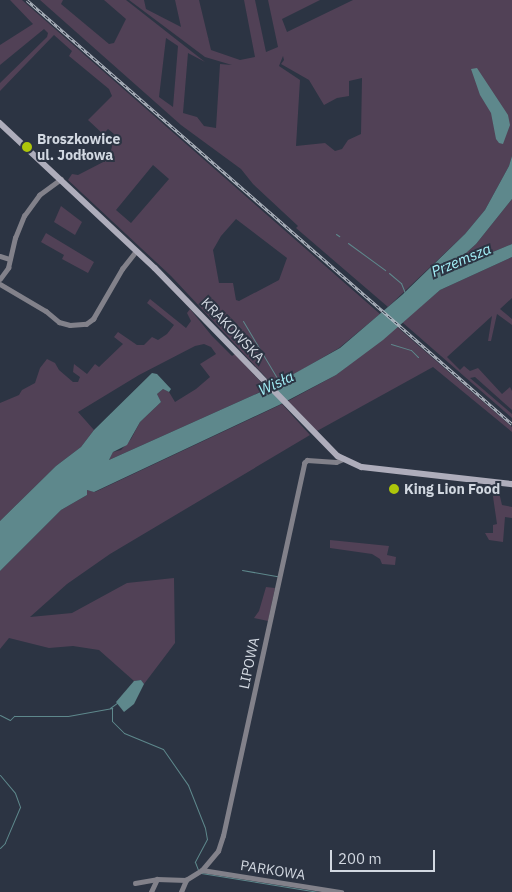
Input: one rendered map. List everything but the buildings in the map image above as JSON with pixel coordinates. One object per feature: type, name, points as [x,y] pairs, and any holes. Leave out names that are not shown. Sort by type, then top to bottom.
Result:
[{"type":"street","name":"KRAKOWSKA","points":[[0,122],[136,251],[312,431],[342,459],[362,466],[512,484]]},
{"type":"street","points":[[0,279],[5,275],[15,238],[26,214],[39,195],[61,179]]},
{"type":"street","points":[[0,284],[46,311],[59,322],[70,325],[86,324],[93,319],[122,269],[136,251]]},
{"type":"street","points":[[0,256],[10,259]]},
{"type":"street","name":"LIPOWA","points":[[186,880],[199,871],[218,851],[223,836],[304,464],[307,460],[336,462],[342,459]]},
{"type":"street","name":"PARKOWA","points":[[199,871],[300,889],[341,892]]},
{"type":"street","points":[[151,892],[157,879]]},
{"type":"street","points":[[135,883],[157,879],[186,880],[181,892]]},
{"type":"shaded area","points":[[10,0],[22,0],[380,314],[339,348],[274,386],[171,276],[68,180],[72,174],[78,175],[109,159],[112,146],[110,140],[114,134],[108,129],[103,134],[88,120],[112,96],[109,89],[69,56],[72,51],[54,35],[0,91],[0,83],[47,37],[48,33],[44,29],[0,65],[0,45],[33,24]],"holes":[[[153,165],[169,179],[131,223],[116,210]],[[236,219],[287,258],[279,280],[239,301],[236,300],[233,283],[219,283],[213,250],[221,236]]]},
{"type":"shaded area","points":[[40,0],[63,0],[61,4],[109,44],[114,43],[126,19],[104,0],[126,0],[205,62],[188,53],[183,113],[197,117],[204,126],[216,128],[220,64],[232,65],[205,57],[129,0],[144,0],[146,9],[181,27],[175,0],[199,0],[211,50],[240,60],[255,57],[244,0],[255,0],[266,52],[278,47],[268,0],[320,0],[282,19],[287,32],[353,0],[512,0],[512,156],[509,166],[485,210],[465,234],[388,307],[296,228],[298,226],[253,184],[241,169],[181,125]],"holes":[[[166,38],[178,46],[173,107],[159,97]],[[283,56],[284,60],[281,64],[309,80],[324,105],[337,98],[349,96],[349,81],[362,78],[361,134],[348,140],[342,149],[335,151],[325,143],[296,146],[300,80],[279,66]]]},
{"type":"shaded area","points":[[477,68],[508,115],[510,125],[503,144],[499,143],[496,139],[491,113],[480,95],[471,69]]},
{"type":"shaded area","points":[[512,156],[512,199],[476,244],[445,272],[512,244],[512,257],[440,290],[383,340],[336,375],[279,405],[94,492],[87,490],[87,495],[61,510],[0,571],[0,521],[56,466],[81,447],[94,430],[152,373],[157,374],[171,389],[169,392],[163,389],[157,394],[161,402],[140,422],[127,445],[113,452],[109,460],[265,390],[340,348],[402,295],[465,234],[485,210],[509,166]]},
{"type":"shaded area","points":[[512,199],[512,244],[445,272],[476,244]]},
{"type":"shaded area","points":[[61,206],[82,222],[75,235],[54,222]]},
{"type":"shaded area","points":[[46,233],[94,262],[88,273],[62,259],[64,255],[41,242]]},
{"type":"shaded area","points":[[512,257],[512,298],[500,309],[512,319],[512,325],[497,314],[491,341],[488,341],[492,316],[447,357],[460,370],[464,366],[470,371],[478,368],[502,394],[510,387],[512,391],[512,410],[475,377],[470,378],[512,414],[512,418],[402,322],[440,290]]},
{"type":"shaded area","points":[[150,299],[186,328],[191,321],[187,313],[190,309],[212,336],[232,356],[235,354],[267,389],[109,460],[113,452],[121,450],[131,439],[140,422],[161,402],[157,394],[163,389],[169,392],[175,402],[196,389],[210,377],[200,364],[216,354],[211,347],[204,344],[195,346],[139,375],[78,412],[94,430],[81,447],[56,466],[0,521],[0,403],[19,395],[22,390],[35,383],[40,368],[47,359],[55,363],[59,370],[73,382],[78,382],[80,377],[73,372],[74,364],[87,374],[95,364],[99,367],[123,344],[114,337],[118,332],[137,345],[144,345],[152,337],[158,340],[167,334],[174,325],[147,303]]},
{"type":"shaded area","points":[[397,327],[512,427],[512,432],[433,367],[317,431],[288,401],[336,375]]},
{"type":"shaded area","points":[[282,404],[310,435],[110,554],[67,584],[30,617],[72,613],[127,583],[174,578],[175,643],[144,684],[141,680],[134,681],[99,650],[73,646],[49,648],[9,638],[0,649],[0,571],[61,510],[87,495],[87,490],[95,492]]},
{"type":"shaded area","points":[[491,483],[497,484],[502,505],[512,507],[512,518],[505,517],[503,542],[489,540],[485,533],[493,533],[493,525],[497,524]]},
{"type":"shaded area","points":[[330,540],[389,546],[387,555],[396,557],[395,565],[382,564],[380,559],[372,554],[330,548]]},
{"type":"shaded area","points":[[266,587],[275,588],[268,621],[254,618],[259,611]]},
{"type":"shaded area","points":[[141,680],[144,684],[134,704],[124,712],[116,702],[134,681]]},
{"type":"waterway","points":[[348,243],[385,270]]},
{"type":"waterway","points":[[389,273],[401,283],[405,293]]},
{"type":"waterway","name":"Wisła","points":[[243,321],[280,383]]},
{"type":"waterway","points":[[391,344],[411,350],[418,357]]},
{"type":"waterway","points":[[242,570],[277,576]]},
{"type":"waterway","points":[[110,708],[117,703]]},
{"type":"waterway","points":[[0,715],[10,720],[14,716],[68,716],[112,708],[112,721],[124,733],[163,749],[188,785],[205,828],[207,839],[195,862],[198,870]]},
{"type":"waterway","points":[[0,775],[15,793],[20,807],[5,843],[0,848]]},
{"type":"waterway","points":[[201,873],[318,892]]},
{"type":"railway","points":[[27,0],[512,424]]},
{"type":"place","name":"Broszkowice ul. Jodłowa","points":[[27,147]]},
{"type":"place","name":"King Lion Food","points":[[394,489]]},
{"type":"water label","name":"Przemsza","points":[[461,260]]}]
